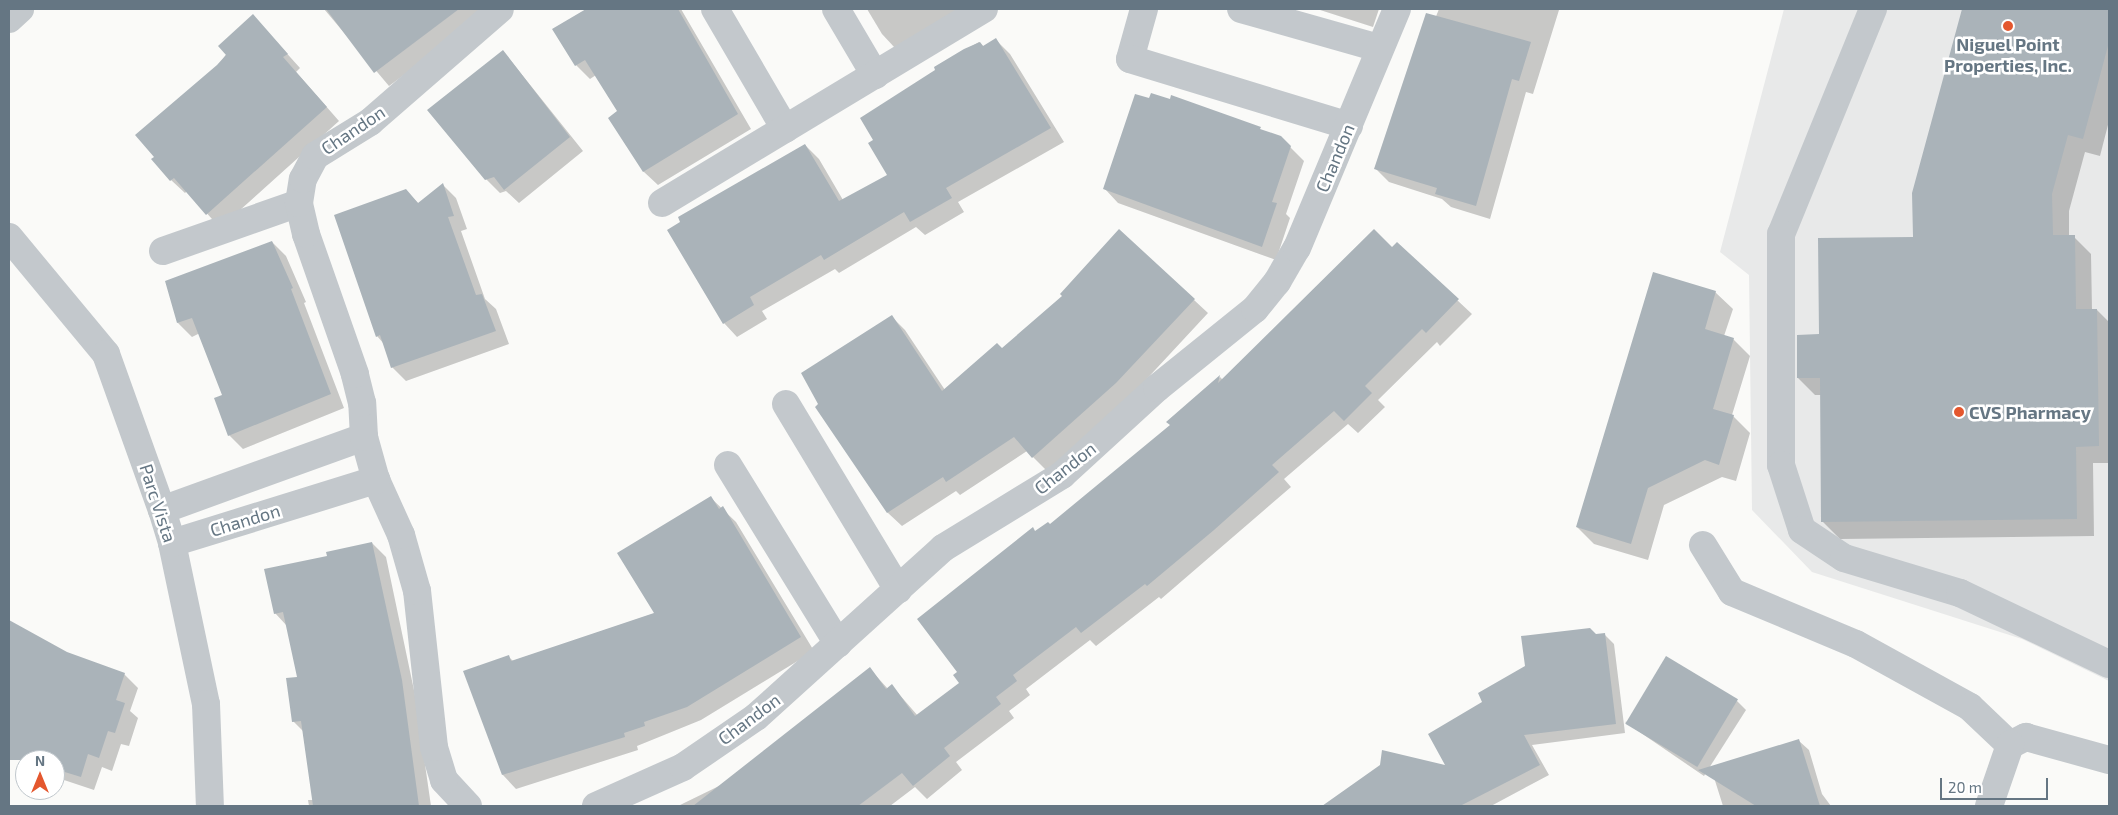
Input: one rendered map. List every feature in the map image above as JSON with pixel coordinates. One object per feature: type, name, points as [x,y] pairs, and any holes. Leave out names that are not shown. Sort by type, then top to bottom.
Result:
[{"type":"street","points":[[9,19],[20,9]]},
{"type":"street","name":"Chandon","points":[[468,806],[444,780],[434,748],[417,591],[401,536],[376,480],[364,437],[362,403],[355,374],[306,234],[299,203],[303,179],[315,156],[370,122],[500,9]]},
{"type":"street","points":[[715,9],[785,129]]},
{"type":"street","points":[[836,9],[875,74]]},
{"type":"street","points":[[662,203],[984,9]]},
{"type":"street","points":[[1144,9],[1130,59],[1348,126]]},
{"type":"street","points":[[1241,9],[1380,48]]},
{"type":"street","name":"Chandon","points":[[596,806],[683,766],[756,717],[942,548],[1062,475],[1158,388],[1255,309],[1277,282],[1297,248],[1397,9]]},
{"type":"street","points":[[1873,9],[1782,234],[1781,465],[1802,530],[1844,558],[1960,593],[2109,664]]},
{"type":"street","points":[[163,251],[299,203]]},
{"type":"street","name":"Parc Vista","points":[[9,237],[106,354],[162,510],[172,543],[206,704],[210,806]]},
{"type":"street","points":[[786,404],[898,590]]},
{"type":"street","name":"Chandon","points":[[162,510],[364,437]]},
{"type":"street","points":[[728,465],[838,644]]},
{"type":"street","name":"Chandon","points":[[172,543],[376,480]]},
{"type":"street","points":[[1703,545],[1732,592],[1856,644],[1970,707],[2010,745]]},
{"type":"street","points":[[1989,806],[2010,745],[2026,737],[2109,760]]},
{"type":"shaded area","points":[[1784,9],[2109,9],[2109,681],[2022,639],[1812,572],[1752,510],[1749,275],[1720,252]]},
{"type":"building","points":[[326,9],[459,9],[374,73]]},
{"type":"building","points":[[586,9],[678,9],[738,114],[643,172],[608,118],[617,111],[585,60],[575,66],[552,29]]},
{"type":"building","name":"CVS Pharmacy","points":[[1962,9],[2109,9],[2109,42],[2083,139],[2068,135],[2052,194],[2053,235],[2075,235],[2076,309],[2097,309],[2099,446],[2076,447],[2077,519],[1821,522],[1820,378],[1797,378],[1797,335],[1819,334],[1818,238],[1913,237],[1912,193]]},
{"type":"building","points":[[1426,13],[1531,42],[1519,81],[1512,79],[1476,206],[1435,194],[1437,188],[1374,169]]},
{"type":"building","points":[[253,14],[288,54],[283,57],[327,107],[206,215],[174,178],[170,181],[151,159],[154,157],[135,135],[217,65],[226,55],[218,46]]},
{"type":"building","points":[[996,38],[1051,128],[946,188],[952,198],[910,222],[904,212],[824,260],[821,255],[750,297],[754,305],[723,324],[667,230],[680,222],[678,217],[805,144],[839,201],[887,175],[868,143],[873,140],[860,118],[935,70],[934,67],[964,49],[980,42],[983,46]]},
{"type":"building","points":[[503,50],[570,137],[504,190],[494,177],[485,180],[427,110]]},
{"type":"building","points":[[1151,93],[1170,99],[1171,95],[1261,127],[1260,129],[1281,136],[1291,146],[1272,202],[1277,203],[1262,247],[1103,189],[1135,94],[1149,98]]},
{"type":"building","points":[[443,183],[454,216],[448,217],[476,295],[482,294],[496,331],[391,368],[380,335],[376,337],[334,215],[406,189],[418,203]]},
{"type":"building","points":[[1119,229],[1195,299],[1116,383],[1032,458],[1014,437],[946,482],[943,477],[887,513],[815,407],[818,404],[801,373],[892,315],[942,391],[997,343],[1002,348],[1062,296],[1060,294]]},
{"type":"building","points":[[1374,229],[1392,247],[1397,242],[1459,299],[1426,333],[1422,329],[1365,386],[1372,393],[1344,421],[1334,411],[1272,465],[1279,472],[1147,586],[1145,584],[1081,633],[1076,627],[1013,675],[1017,681],[996,697],[1001,704],[944,748],[950,756],[913,786],[902,773],[858,806],[693,806],[870,667],[886,689],[892,684],[915,716],[959,683],[953,675],[957,672],[917,619],[1033,527],[1035,531],[1048,522],[1050,524],[1170,425],[1166,422],[1220,375],[1218,383]]},
{"type":"building","points":[[272,241],[293,288],[291,289],[331,394],[228,436],[214,398],[222,395],[192,318],[177,323],[165,281]]},
{"type":"building","points":[[1653,272],[1716,291],[1705,329],[1734,338],[1713,409],[1734,415],[1719,465],[1705,460],[1648,488],[1631,544],[1576,527]]},
{"type":"building","points":[[711,496],[719,509],[723,506],[801,637],[687,707],[644,722],[645,726],[624,733],[625,737],[502,775],[463,671],[509,655],[511,661],[654,613],[617,553]]},
{"type":"building","points":[[372,542],[402,680],[419,806],[313,806],[301,721],[292,722],[286,678],[297,677],[283,612],[274,614],[264,569],[327,556],[326,552]]},
{"type":"building","points":[[9,620],[67,652],[125,673],[116,700],[125,703],[115,733],[108,731],[99,758],[88,754],[81,777],[65,772],[65,750],[15,750],[15,760],[9,760]]},
{"type":"building","points":[[1590,628],[1596,634],[1605,633],[1616,724],[1524,735],[1540,765],[1460,806],[1322,806],[1380,765],[1382,750],[1445,765],[1428,734],[1482,702],[1478,693],[1525,666],[1521,636]]},
{"type":"building","points":[[1666,656],[1738,699],[1697,767],[1625,724]]},
{"type":"building","points":[[1799,739],[1820,806],[1756,806],[1698,770]]},
{"type":"place","name":"Niguel Point Properties, Inc.","points":[[2008,26]]},
{"type":"place","name":"CVS Pharmacy","points":[[1959,412]]}]
